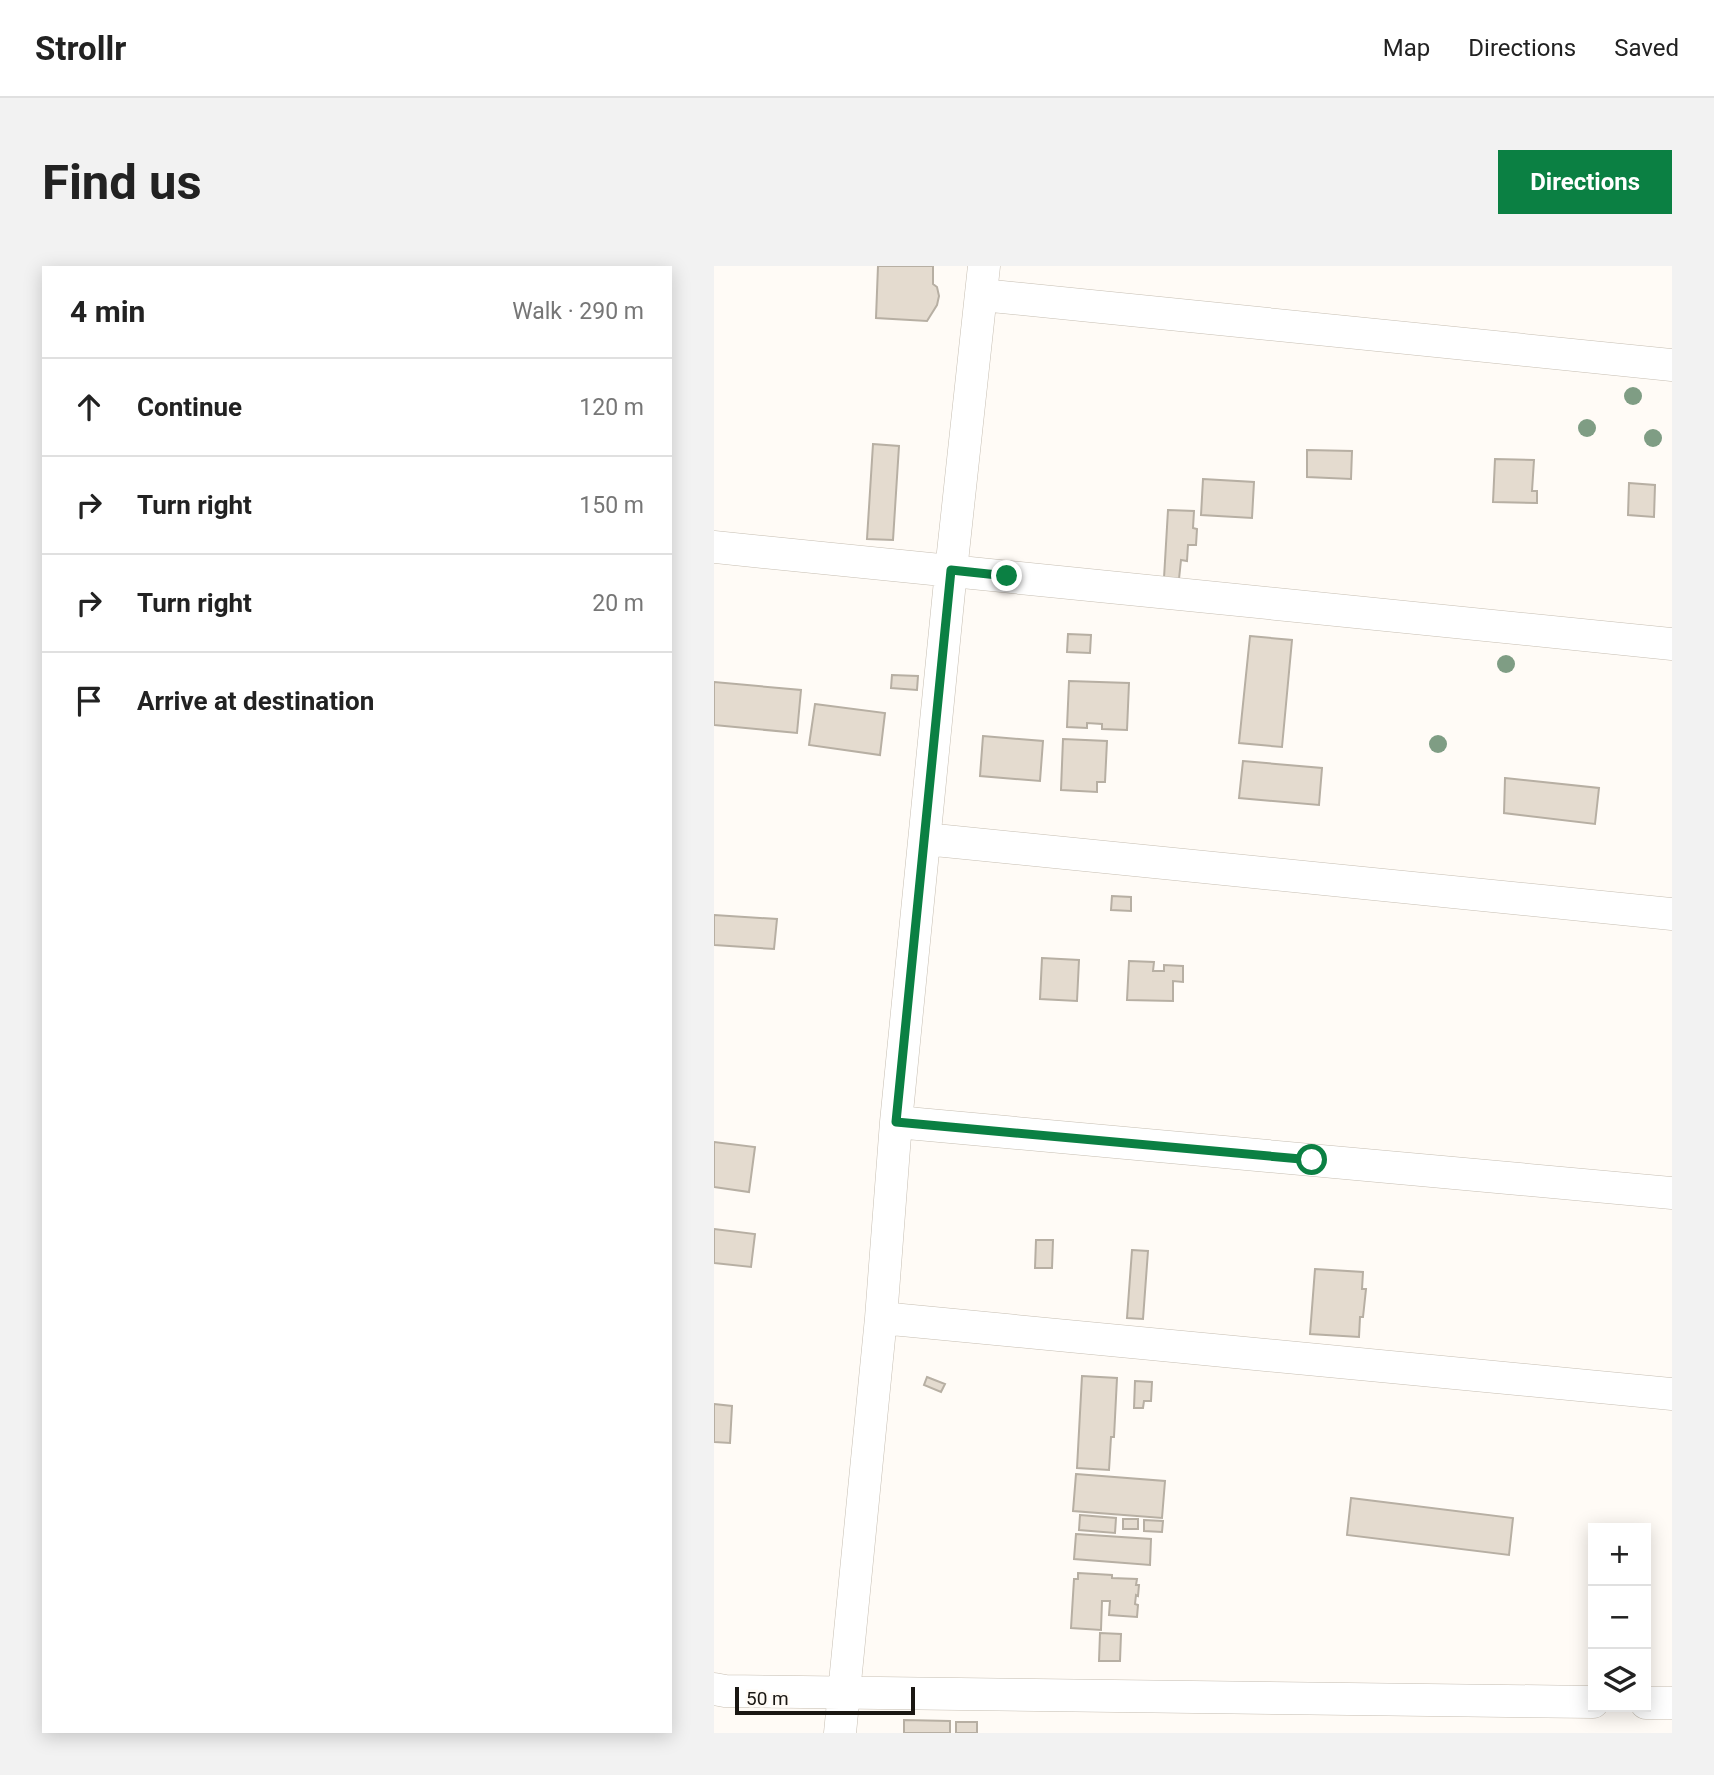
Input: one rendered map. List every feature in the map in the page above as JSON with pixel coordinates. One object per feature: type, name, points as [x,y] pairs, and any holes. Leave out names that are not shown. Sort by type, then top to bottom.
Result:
[{"type":"street","points":[[840,1733],[881,1318],[896,1122],[983,281],[1672,365]]},
{"type":"street","points":[[714,547],[1672,644]]},
{"type":"street","points":[[925,839],[1672,914]]},
{"type":"street","points":[[896,1122],[1672,1193]]},
{"type":"street","points":[[881,1318],[1672,1394]]},
{"type":"street","points":[[714,1689],[1588,1702]]},
{"type":"street","points":[[1651,1703],[1672,1703]]},
{"type":"building","points":[[878,266],[933,266],[933,284],[937,287],[939,296],[927,321],[876,318]]},
{"type":"building","points":[[873,444],[899,446],[893,540],[867,539]]},
{"type":"building","points":[[1307,450],[1352,451],[1351,479],[1307,477]]},
{"type":"building","points":[[1495,459],[1534,460],[1532,491],[1537,491],[1537,503],[1493,502]]},
{"type":"building","points":[[1203,479],[1254,482],[1252,518],[1201,515]]},
{"type":"building","points":[[1629,483],[1655,485],[1654,517],[1628,515]]},
{"type":"building","points":[[1168,510],[1194,511],[1193,528],[1197,529],[1196,545],[1188,545],[1187,561],[1181,560],[1179,579],[1164,578]]},
{"type":"building","points":[[1068,634],[1091,635],[1090,653],[1067,652]]},
{"type":"building","points":[[1250,636],[1292,640],[1282,747],[1239,743]]},
{"type":"building","points":[[892,675],[918,676],[917,690],[891,688]]},
{"type":"building","points":[[1069,681],[1129,683],[1127,730],[1102,729],[1102,724],[1087,723],[1087,728],[1067,727]]},
{"type":"building","points":[[714,682],[801,690],[797,733],[714,725]]},
{"type":"building","points":[[815,704],[885,713],[880,755],[809,745]]},
{"type":"building","points":[[983,736],[1043,741],[1040,781],[980,776]]},
{"type":"building","points":[[1063,739],[1107,741],[1105,782],[1097,782],[1097,792],[1061,790]]},
{"type":"building","points":[[1243,761],[1322,768],[1319,805],[1239,798]]},
{"type":"building","points":[[1505,778],[1599,788],[1595,824],[1504,813]]},
{"type":"building","points":[[1112,896],[1131,897],[1131,911],[1111,910]]},
{"type":"building","points":[[714,915],[777,919],[774,949],[714,945]]},
{"type":"building","points":[[1042,958],[1079,960],[1077,1001],[1040,999]]},
{"type":"building","points":[[1129,961],[1154,962],[1153,971],[1164,971],[1164,965],[1183,966],[1183,982],[1173,981],[1173,1001],[1127,1000]]},
{"type":"building","points":[[714,1142],[755,1147],[749,1192],[714,1187]]},
{"type":"building","points":[[714,1229],[755,1234],[751,1267],[714,1263]]},
{"type":"building","points":[[1036,1240],[1053,1240],[1052,1268],[1035,1268]]},
{"type":"building","points":[[1132,1250],[1148,1251],[1143,1319],[1127,1318]]},
{"type":"building","points":[[1315,1269],[1363,1272],[1362,1289],[1366,1289],[1359,1337],[1310,1334]]},
{"type":"building","points":[[1082,1376],[1117,1378],[1114,1437],[1111,1437],[1109,1470],[1077,1468]]},
{"type":"building","points":[[927,1377],[945,1384],[941,1392],[924,1385]]},
{"type":"building","points":[[1135,1381],[1152,1382],[1151,1401],[1144,1401],[1143,1408],[1134,1408]]},
{"type":"building","points":[[714,1404],[732,1406],[730,1443],[714,1442]]},
{"type":"building","points":[[1076,1474],[1165,1481],[1162,1518],[1073,1511]]},
{"type":"building","points":[[1351,1498],[1513,1518],[1509,1555],[1347,1535]]},
{"type":"building","points":[[1080,1515],[1116,1518],[1115,1533],[1079,1530]]},
{"type":"building","points":[[1123,1519],[1138,1519],[1138,1529],[1123,1529]]},
{"type":"building","points":[[1144,1520],[1163,1521],[1162,1532],[1144,1531]]},
{"type":"building","points":[[1076,1534],[1151,1539],[1150,1565],[1074,1559]]},
{"type":"building","points":[[1078,1573],[1137,1579],[1137,1617],[1109,1615],[1110,1601],[1102,1601],[1101,1630],[1071,1628],[1074,1579],[1078,1579]]},
{"type":"building","points":[[1100,1633],[1121,1634],[1120,1661],[1099,1661]]},
{"type":"building","points":[[904,1720],[950,1721],[950,1733],[904,1733]]},
{"type":"building","points":[[956,1722],[977,1722],[977,1733],[956,1733]]},
{"type":"route","points":[[1007,576],[951,570],[896,1122],[1312,1160]]}]
